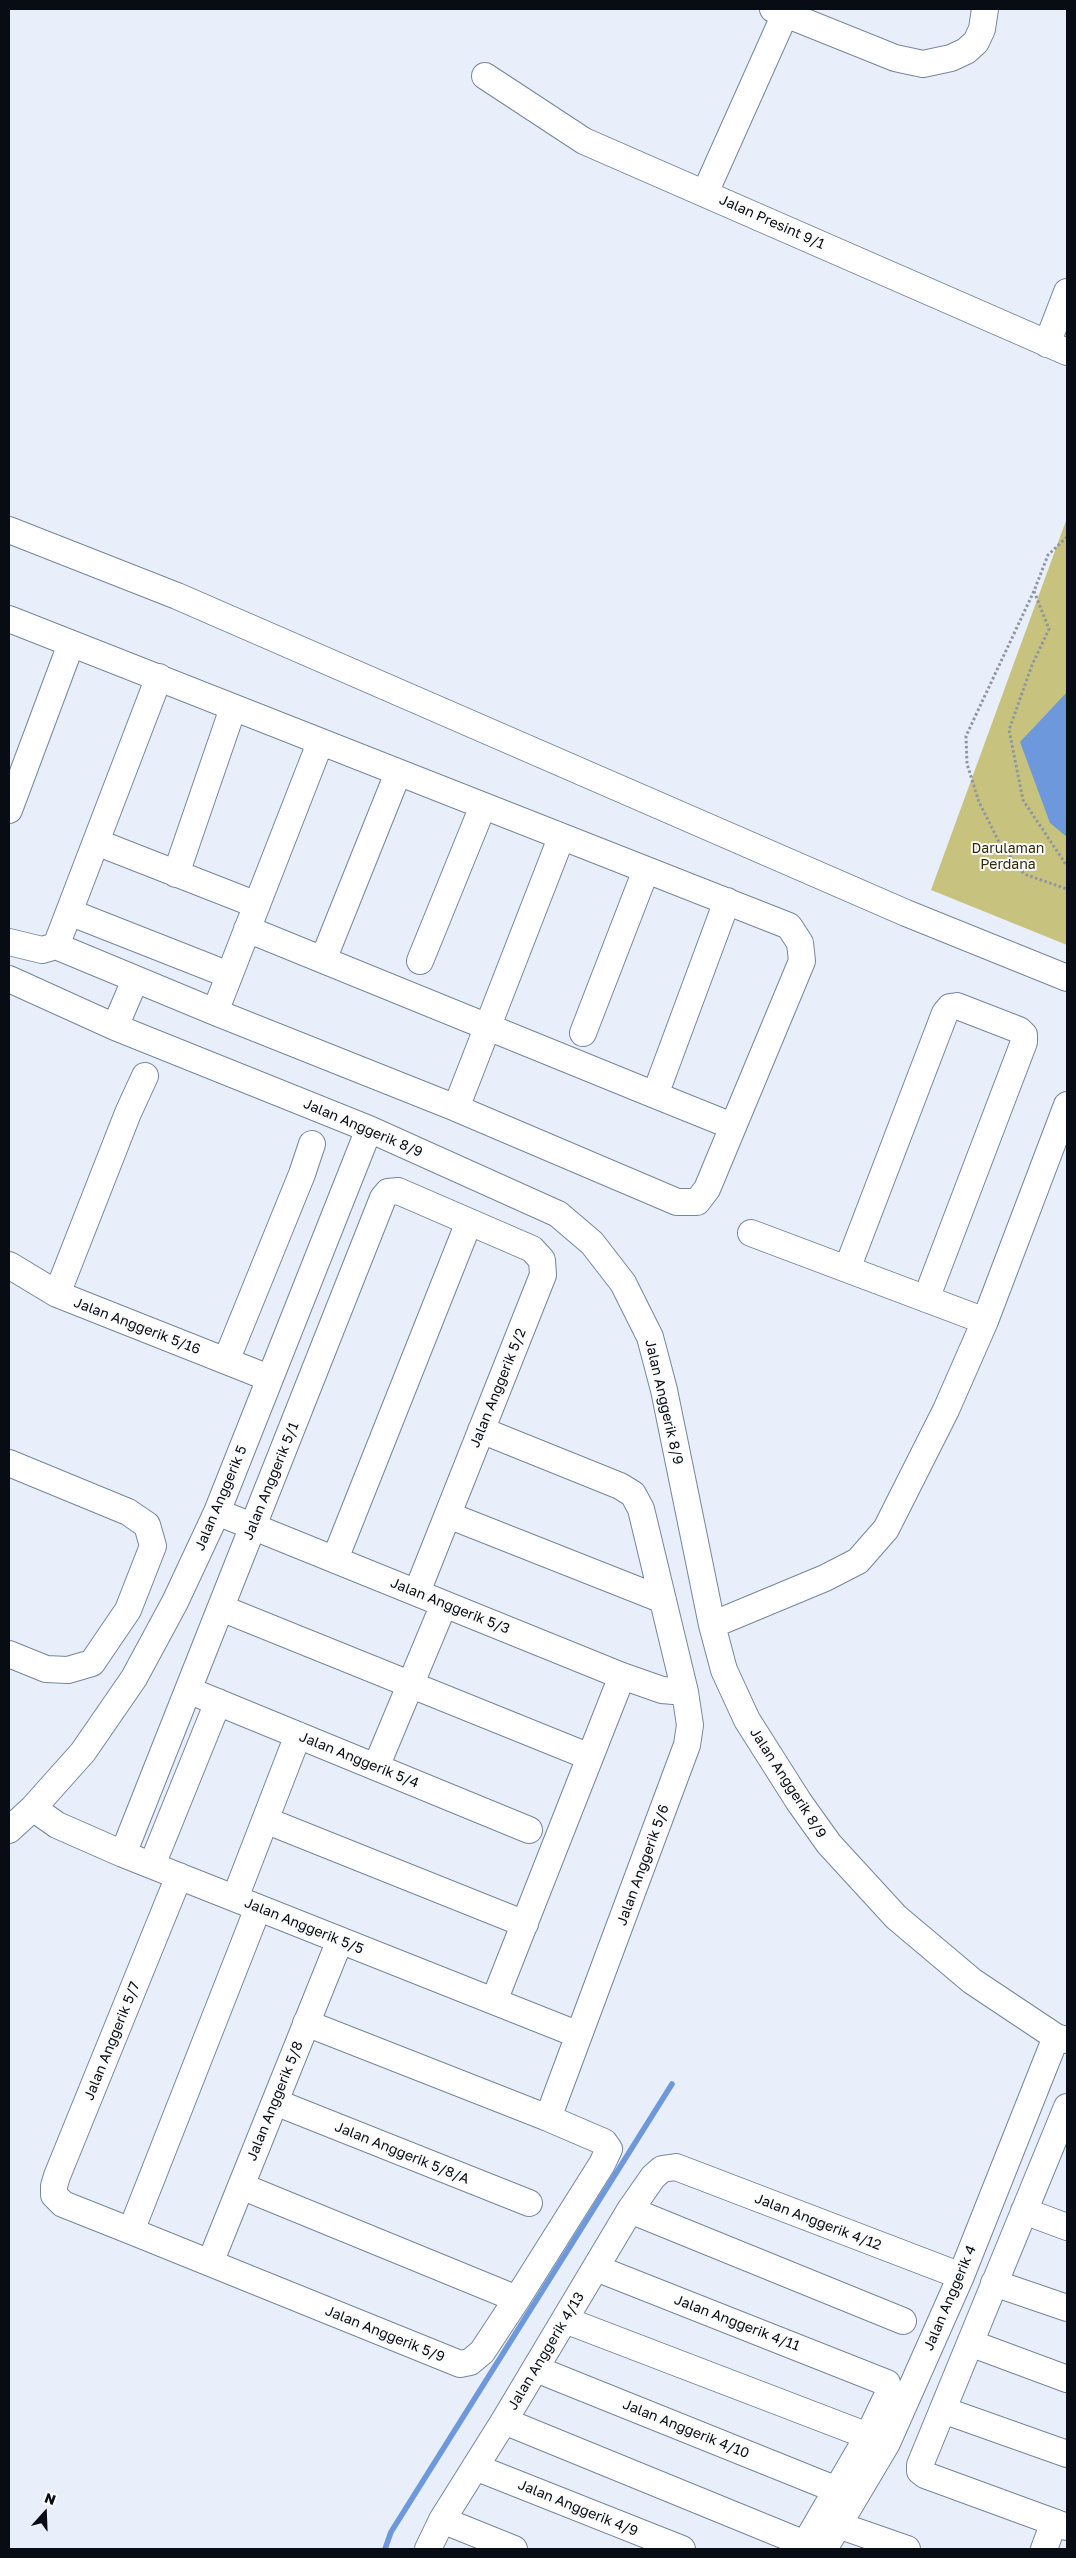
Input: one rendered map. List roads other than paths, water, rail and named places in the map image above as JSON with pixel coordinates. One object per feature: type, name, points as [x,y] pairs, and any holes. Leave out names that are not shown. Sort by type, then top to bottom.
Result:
[{"type":"street","points":[[705,193],[779,11],[895,58],[923,64],[951,58],[971,47],[976,42],[982,29],[984,9]]},
{"type":"street","name":"Jalan Presint 9/1","points":[[485,76],[584,141],[1057,348]]},
{"type":"street","points":[[1057,348],[1067,292]]},
{"type":"street","points":[[9,530],[177,596],[897,909],[1067,978]]},
{"type":"street","points":[[9,619],[561,838],[789,926],[800,943],[802,961],[707,1189],[697,1202],[678,1202],[456,1108],[135,980],[56,946],[42,950],[9,942]]},
{"type":"street","points":[[9,810],[72,644]]},
{"type":"street","points":[[56,946],[159,677]]},
{"type":"street","points":[[176,874],[233,708]]},
{"type":"street","points":[[215,1012],[320,742]]},
{"type":"street","points":[[323,960],[398,772]]},
{"type":"street","points":[[420,961],[483,806]]},
{"type":"street","points":[[456,1108],[561,838]]},
{"type":"street","points":[[96,842],[176,874],[323,960],[732,1126]]},
{"type":"street","points":[[583,1033],[646,870]]},
{"type":"street","points":[[654,1095],[727,901]]},
{"type":"street","points":[[69,912],[229,975]]},
{"type":"street","name":"Jalan Anggerik 8/9","points":[[9,979],[115,1027],[369,1129],[558,1214],[592,1243],[623,1283],[650,1337],[662,1381],[712,1625],[724,1670],[747,1720],[799,1802],[829,1844],[896,1917],[972,1981],[1062,2039]]},
{"type":"street","points":[[115,1027],[135,980]]},
{"type":"street","points":[[847,1269],[945,1013],[950,1007],[957,1006],[1019,1030],[1024,1035],[1024,1042],[926,1299]]},
{"type":"street","points":[[57,1294],[128,1112],[145,1076]]},
{"type":"street","points":[[712,1625],[824,1578],[858,1560],[872,1547],[886,1529],[946,1410],[984,1321],[1067,1106]]},
{"type":"street","name":"Jalan Anggerik 5","points":[[9,1830],[33,1808],[82,1752],[134,1678],[175,1602],[217,1512],[369,1129]]},
{"type":"street","points":[[226,1360],[302,1174],[312,1144]]},
{"type":"street","name":"Jalan Anggerik 5/1","points":[[123,1854],[383,1198],[388,1192],[398,1191],[469,1222]]},
{"type":"street","points":[[335,1559],[469,1222]]},
{"type":"street","name":"Jalan Anggerik 5/2","points":[[417,1592],[543,1275],[542,1260],[532,1249],[469,1222]]},
{"type":"street","points":[[751,1233],[984,1321]]},
{"type":"street","name":"Jalan Anggerik 5/16","points":[[9,1265],[57,1294],[269,1378]]},
{"type":"street","name":"Jalan Anggerik 5/6","points":[[481,1430],[620,1486],[633,1494],[641,1508],[685,1692],[690,1725],[687,1745],[548,2118]]},
{"type":"street","points":[[9,1463],[128,1512],[147,1525],[153,1546],[128,1610],[92,1663],[68,1670],[46,1669],[9,1654]]},
{"type":"street","name":"Jalan Anggerik 5/3","points":[[217,1512],[622,1676],[662,1690],[685,1692]]},
{"type":"street","points":[[448,1516],[663,1600]]},
{"type":"street","points":[[376,1767],[444,1604]]},
{"type":"street","points":[[221,1608],[590,1757]]},
{"type":"street","points":[[494,2001],[622,1676]]},
{"type":"street","name":"Jalan Anggerik 5/4","points":[[188,1690],[530,1830]]},
{"type":"street","points":[[152,1865],[218,1702]]},
{"type":"street","points":[[235,1898],[298,1735]]},
{"type":"street","name":"Jalan Anggerik 5/5","points":[[33,1808],[57,1825],[123,1854],[579,2035]]},
{"type":"street","points":[[265,1820],[525,1924]]},
{"type":"street","name":"Jalan Anggerik 5/7","points":[[64,2204],[54,2195],[55,2181],[179,1876]]},
{"type":"street","points":[[131,2232],[258,1908]]},
{"type":"street","name":"Jalan Anggerik 5/8","points":[[210,2263],[340,1940]]},
{"type":"street","points":[[306,2023],[548,2118]]},
{"type":"street","name":"Jalan Anggerik 4","points":[[810,2547],[838,2525],[887,2443],[961,2276],[1062,2039]]},
{"type":"street","name":"Jalan Anggerik 5/8/A","points":[[275,2102],[529,2203]]},
{"type":"street","points":[[1044,2549],[1060,2525],[925,2475],[920,2471],[920,2465],[1024,2211],[1058,2154],[1067,2106]]},
{"type":"street","name":"Jalan Anggerik 5/9","points":[[64,2204],[460,2364],[470,2362],[482,2352],[602,2164],[609,2149],[604,2142],[548,2118]]},
{"type":"street","name":"Jalan Anggerik 4/12","points":[[676,2167],[961,2276]]},
{"type":"street","name":"Jalan Anggerik 4/13","points":[[428,2549],[442,2520],[536,2369],[630,2210],[653,2177],[662,2168],[676,2167]]},
{"type":"street","points":[[241,2186],[517,2299]]},
{"type":"street","points":[[630,2210],[903,2321]]},
{"type":"street","points":[[1024,2211],[1067,2227]]},
{"type":"street","name":"Jalan Anggerik 4/11","points":[[596,2268],[887,2383],[889,2392],[868,2436]]},
{"type":"street","points":[[994,2283],[1067,2308]]},
{"type":"street","points":[[504,2421],[810,2547],[837,2490],[868,2436],[565,2320]]},
{"type":"street","points":[[970,2343],[1067,2380]]},
{"type":"street","name":"Jalan Anggerik 4/10","points":[[536,2369],[837,2490]]},
{"type":"street","points":[[942,2410],[1067,2454]]},
{"type":"street","name":"Jalan Anggerik 4/9","points":[[475,2467],[682,2549]]},
{"type":"street","points":[[442,2520],[514,2549]]},
{"type":"street","points":[[838,2525],[907,2549]]},
{"type":"water","points":[[1067,692],[1067,837],[1050,823],[1020,742]]},
{"type":"waterway","points":[[385,2549],[391,2532],[672,2084]]},
{"type":"park label","name":"Darulaman Perdana","points":[[1008,858]]}]
